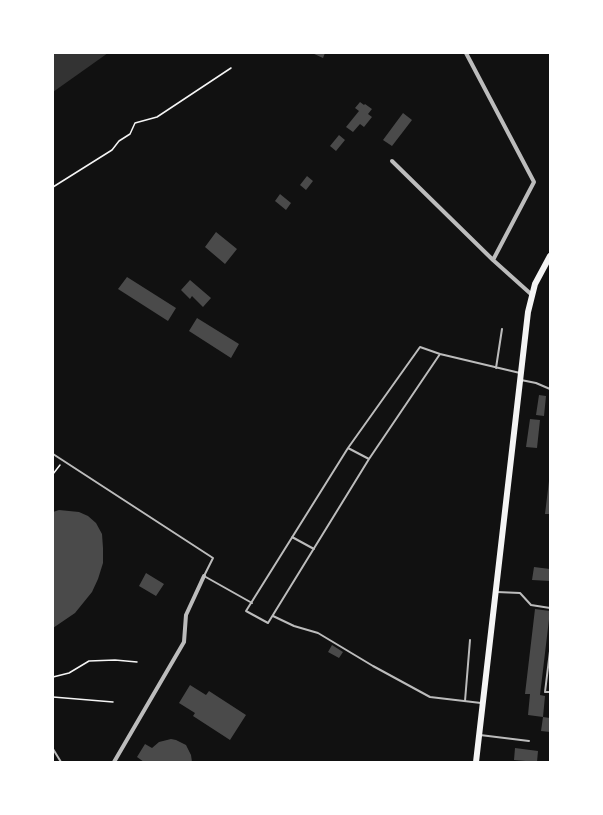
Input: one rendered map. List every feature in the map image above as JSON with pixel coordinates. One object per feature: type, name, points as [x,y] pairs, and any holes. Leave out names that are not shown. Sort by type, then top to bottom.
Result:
[{"type":"main road","points":[[476,762],[528,312],[535,284],[550,256]]},
{"type":"street","points":[[466,53],[534,182],[493,260]]},
{"type":"street","points":[[392,160],[493,260],[532,295]]},
{"type":"street","points":[[114,762],[184,642],[186,615],[204,576]]},
{"type":"lane","points":[[496,368],[502,329]]},
{"type":"lane","points":[[440,354],[369,459],[268,623],[246,611],[348,448],[420,347],[440,354],[496,368],[550,389]]},
{"type":"lane","points":[[348,448],[369,459]]},
{"type":"lane","points":[[53,454],[213,558],[204,576],[252,603]]},
{"type":"lane","points":[[292,537],[314,549]]},
{"type":"lane","points":[[496,592],[520,593],[531,605],[550,608]]},
{"type":"lane","points":[[273,616],[294,626],[318,633],[373,666],[430,697],[483,704]]},
{"type":"lane","points":[[465,701],[470,640]]},
{"type":"lane","points":[[550,651],[546,692],[550,692]]},
{"type":"lane","points":[[479,735],[528,741]]},
{"type":"lane","points":[[53,749],[61,762]]},
{"type":"path","points":[[53,187],[112,150],[119,141],[130,134],[135,123],[157,117],[231,68]]},
{"type":"path","points":[[53,474],[63,461]]},
{"type":"path","points":[[53,677],[70,673],[89,661],[115,660],[137,662]]},
{"type":"path","points":[[53,697],[113,702]]},
{"type":"shaded area","points":[[53,53],[108,53],[53,92]]},
{"type":"building","points":[[312,53],[325,53],[323,58]]},
{"type":"building","points":[[360,102],[372,109],[368,114],[372,117],[364,127],[360,124],[353,132],[346,127],[359,111],[355,108]]},
{"type":"building","points":[[403,113],[412,120],[392,146],[383,140]]},
{"type":"building","points":[[339,135],[345,140],[336,151],[330,146]]},
{"type":"building","points":[[307,176],[313,181],[306,190],[300,185]]},
{"type":"building","points":[[280,194],[291,203],[286,210],[275,201]]},
{"type":"building","points":[[216,232],[237,249],[225,264],[205,247]]},
{"type":"building","points":[[127,277],[176,308],[168,321],[118,289]]},
{"type":"building","points":[[190,280],[211,298],[203,307],[192,296],[190,299],[181,290]]},
{"type":"building","points":[[197,318],[239,344],[231,358],[189,331]]},
{"type":"building","points":[[539,395],[546,396],[544,416],[536,415]]},
{"type":"building","points":[[530,419],[540,420],[537,448],[526,447]]},
{"type":"building","points":[[549,481],[550,514],[545,514]]},
{"type":"building","points":[[59,510],[79,512],[88,516],[96,523],[102,534],[103,563],[92,592],[75,613],[53,628],[53,512]]},
{"type":"building","points":[[534,567],[550,569],[550,581],[532,580]]},
{"type":"building","points":[[146,573],[164,584],[156,596],[139,586]]},
{"type":"building","points":[[535,609],[550,611],[540,695],[545,696],[543,717],[528,715],[530,694],[525,694]]},
{"type":"building","points":[[332,645],[343,652],[339,658],[328,652]]},
{"type":"building","points":[[190,685],[206,695],[209,691],[246,715],[230,740],[193,716],[195,713],[179,703]]},
{"type":"building","points":[[543,717],[550,718],[550,732],[541,731]]},
{"type":"building","points":[[171,739],[186,745],[191,755],[192,762],[144,762],[137,757],[145,744],[152,748],[159,742]]},
{"type":"building","points":[[515,748],[538,751],[537,762],[514,760]]}]
